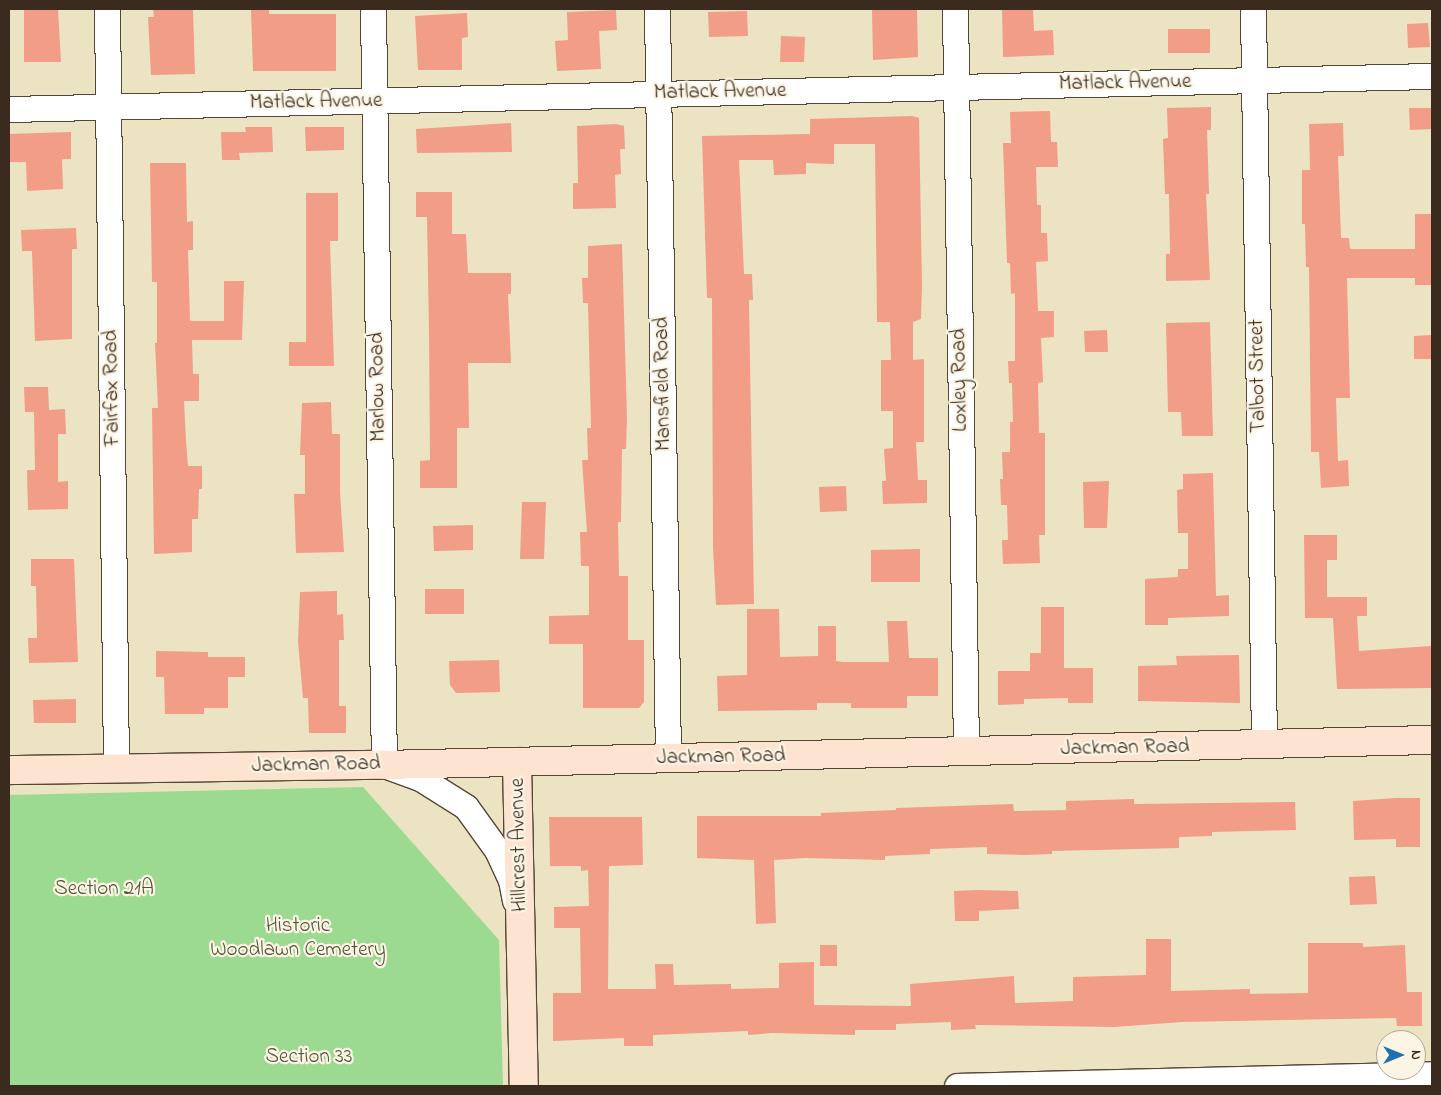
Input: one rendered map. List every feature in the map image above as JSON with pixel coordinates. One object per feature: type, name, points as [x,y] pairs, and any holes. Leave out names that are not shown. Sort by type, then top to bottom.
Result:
[{"type":"street","name":"Fairfax Road","points":[[107,9],[116,768]]},
{"type":"street","name":"Marlow Road","points":[[373,9],[384,765]]},
{"type":"street","name":"Mansfield Road","points":[[658,9],[668,759]]},
{"type":"street","name":"Loxley Road","points":[[955,9],[966,751]]},
{"type":"street","name":"Talbot Street","points":[[1253,9],[1264,744]]},
{"type":"street","name":"Matlack Avenue","points":[[9,109],[1432,76]]},
{"type":"street","name":"Jackman Road","points":[[9,770],[384,765],[1432,740]]},
{"type":"street","name":"Hillcrest Avenue","points":[[517,762],[524,1086]]},
{"type":"street","name":"Hillcrest Avenue","points":[[384,765],[420,778],[466,807],[498,850],[511,880],[520,928]]},
{"type":"street","points":[[956,1086],[1432,1074]]},
{"type":"green space","name":"Historic Woodlawn Cemetery","points":[[363,787],[499,940],[503,1086],[9,1086],[9,795]]},
{"type":"building","points":[[24,9],[58,9],[61,62],[24,62]]},
{"type":"building","points":[[153,9],[193,9],[195,74],[151,75],[148,17],[154,17]]},
{"type":"building","points":[[251,9],[269,9],[269,14],[336,14],[336,71],[253,71]]},
{"type":"building","points":[[872,9],[917,9],[918,57],[873,60]]},
{"type":"building","points":[[1002,9],[1033,9],[1034,31],[1053,30],[1054,55],[1003,57]]},
{"type":"building","points":[[616,10],[617,30],[599,31],[601,69],[557,71],[555,41],[568,40],[567,12]]},
{"type":"building","points":[[747,11],[748,36],[709,37],[708,12]]},
{"type":"building","points":[[467,13],[468,37],[462,38],[462,70],[418,70],[415,16]]},
{"type":"building","points":[[1428,23],[1430,47],[1408,48],[1407,24]]},
{"type":"building","points":[[1168,29],[1210,29],[1210,53],[1168,53]]},
{"type":"building","points":[[781,36],[805,37],[804,62],[780,62]]},
{"type":"building","points":[[1211,107],[1211,130],[1207,130],[1209,194],[1206,194],[1210,280],[1166,281],[1166,254],[1170,254],[1169,194],[1165,194],[1163,139],[1168,138],[1167,108]]},
{"type":"building","points":[[1409,108],[1432,108],[1432,129],[1410,130]]},
{"type":"building","points":[[1050,111],[1051,142],[1057,142],[1058,167],[1036,167],[1037,205],[1041,205],[1041,233],[1047,233],[1048,261],[1036,262],[1038,311],[1054,311],[1054,337],[1041,338],[1043,382],[1038,383],[1039,433],[1045,433],[1045,535],[1039,535],[1040,563],[1003,564],[1002,540],[1008,540],[1007,505],[1001,505],[1000,479],[1003,479],[1002,452],[1010,452],[1010,422],[1013,422],[1012,383],[1009,383],[1008,361],[1015,361],[1015,293],[1011,294],[1010,263],[1007,263],[1003,143],[1011,143],[1010,112]]},
{"type":"building","points":[[912,116],[919,118],[922,287],[921,319],[913,322],[913,360],[924,359],[924,442],[916,442],[918,480],[927,480],[927,503],[883,504],[882,481],[886,481],[884,449],[893,448],[893,411],[881,411],[881,360],[891,360],[890,322],[877,322],[875,144],[834,144],[834,164],[806,163],[806,174],[774,175],[773,160],[739,160],[744,274],[752,274],[753,300],[749,300],[754,604],[716,605],[713,547],[712,298],[707,298],[702,136],[810,134],[810,119]]},
{"type":"building","points":[[511,123],[512,152],[417,153],[416,129]]},
{"type":"building","points":[[1343,123],[1344,156],[1338,156],[1341,238],[1349,238],[1350,249],[1415,249],[1415,214],[1432,214],[1432,285],[1415,285],[1415,278],[1347,278],[1350,398],[1336,398],[1338,461],[1348,460],[1349,486],[1321,488],[1319,452],[1311,452],[1309,267],[1306,267],[1305,224],[1302,224],[1302,170],[1310,170],[1309,124]]},
{"type":"building","points":[[616,124],[624,126],[625,149],[620,149],[621,174],[615,175],[616,208],[573,209],[573,183],[578,183],[577,126]]},
{"type":"building","points":[[245,127],[272,127],[273,152],[239,153],[240,160],[222,160],[221,132],[246,132]]},
{"type":"building","points":[[305,127],[344,127],[344,150],[306,151]]},
{"type":"building","points":[[71,132],[71,159],[62,159],[63,189],[27,191],[26,162],[9,162],[9,134]]},
{"type":"building","points":[[150,163],[186,163],[187,222],[193,221],[193,250],[188,250],[190,321],[224,321],[224,281],[244,281],[242,340],[192,340],[193,374],[199,374],[199,401],[184,401],[186,441],[188,466],[202,466],[202,489],[199,489],[198,519],[192,519],[192,552],[154,554],[152,408],[158,408],[155,343],[157,343],[157,282],[152,282]]},
{"type":"building","points":[[416,192],[452,192],[452,234],[466,234],[468,273],[511,273],[511,294],[508,294],[511,363],[468,363],[469,428],[457,428],[457,488],[420,488],[420,461],[430,460],[429,333],[427,217],[416,217]]},
{"type":"building","points":[[306,193],[338,193],[338,241],[330,241],[334,366],[289,366],[289,342],[306,342]]},
{"type":"building","points":[[76,228],[77,249],[72,249],[72,339],[35,341],[32,251],[22,251],[21,230]]},
{"type":"building","points":[[622,244],[627,418],[626,449],[622,449],[621,522],[618,522],[619,576],[628,576],[628,640],[644,640],[644,702],[639,708],[583,708],[583,644],[549,644],[549,616],[589,615],[589,566],[581,566],[580,532],[587,532],[582,460],[588,460],[587,428],[591,428],[588,303],[583,303],[582,278],[588,278],[588,246]]},
{"type":"building","points":[[1210,322],[1213,436],[1182,436],[1181,412],[1168,412],[1166,323]]},
{"type":"building","points":[[1107,330],[1108,352],[1085,352],[1084,331]]},
{"type":"building","points":[[1432,335],[1432,359],[1414,359],[1414,336]]},
{"type":"building","points":[[24,387],[48,387],[49,410],[65,409],[66,434],[58,434],[58,482],[68,481],[68,509],[28,510],[27,470],[35,470],[34,412],[25,412]]},
{"type":"building","points":[[331,402],[332,434],[340,434],[340,492],[344,552],[296,553],[294,494],[305,494],[305,455],[300,455],[302,403]]},
{"type":"building","points":[[1213,473],[1216,596],[1229,595],[1229,616],[1168,618],[1168,625],[1145,625],[1145,579],[1178,577],[1178,569],[1188,569],[1188,533],[1178,533],[1177,490],[1183,489],[1183,474]]},
{"type":"building","points":[[1109,481],[1107,528],[1084,528],[1083,482]]},
{"type":"building","points":[[846,486],[847,511],[820,512],[819,487]]},
{"type":"building","points":[[522,502],[546,502],[544,559],[520,559]]},
{"type":"building","points":[[473,525],[473,550],[434,551],[433,526]]},
{"type":"building","points":[[1304,535],[1337,535],[1337,560],[1327,560],[1327,597],[1367,597],[1367,616],[1357,616],[1359,651],[1431,646],[1431,688],[1337,689],[1333,618],[1305,618]]},
{"type":"building","points":[[920,549],[920,582],[871,582],[871,550]]},
{"type":"building","points":[[31,559],[74,559],[78,662],[29,663],[28,638],[37,638],[36,586],[31,586]]},
{"type":"building","points":[[425,589],[464,589],[464,614],[425,614]]},
{"type":"building","points":[[337,591],[337,615],[343,614],[344,640],[339,640],[339,706],[346,706],[346,733],[309,733],[308,698],[303,698],[298,642],[300,592]]},
{"type":"building","points":[[1041,607],[1064,607],[1064,668],[1093,668],[1093,703],[1068,703],[1068,698],[1024,699],[1024,704],[998,705],[998,671],[1030,671],[1030,653],[1041,653]]},
{"type":"building","points":[[747,609],[779,609],[780,657],[818,656],[818,626],[836,626],[836,661],[843,662],[889,662],[887,621],[907,621],[909,658],[938,658],[938,696],[907,696],[907,708],[851,708],[851,703],[817,703],[817,710],[718,711],[717,676],[747,675]]},
{"type":"building","points":[[156,651],[208,652],[208,657],[245,657],[245,677],[228,677],[228,708],[204,708],[204,714],[165,714],[164,677],[156,677]]},
{"type":"building","points":[[1239,655],[1240,703],[1138,701],[1138,666],[1177,665],[1176,656]]},
{"type":"building","points":[[499,660],[500,692],[456,693],[450,685],[449,661]]},
{"type":"building","points":[[76,699],[76,723],[34,723],[33,700]]},
{"type":"building","points":[[1420,798],[1420,847],[1396,847],[1396,839],[1354,840],[1353,801]]},
{"type":"building","points":[[1134,799],[1134,804],[1295,802],[1296,830],[1212,832],[1212,836],[1179,837],[1179,848],[1052,851],[1052,854],[1024,855],[987,854],[987,847],[930,849],[930,854],[885,856],[885,860],[805,858],[774,860],[776,923],[756,924],[754,860],[697,858],[697,816],[821,816],[821,813],[896,810],[896,808],[1013,804],[1014,811],[1066,810],[1066,801]]},
{"type":"building","points":[[549,817],[642,817],[643,865],[609,866],[608,989],[656,989],[655,964],[673,964],[674,985],[731,984],[731,989],[779,988],[779,963],[814,962],[814,1005],[911,1006],[910,984],[1014,976],[1015,1003],[1073,1001],[1073,977],[1146,975],[1146,939],[1171,939],[1171,991],[1250,989],[1250,994],[1308,993],[1308,943],[1363,943],[1363,947],[1405,945],[1407,992],[1422,992],[1422,1026],[1397,1026],[1396,1018],[1182,1022],[1114,1027],[975,1025],[976,1029],[951,1030],[951,1022],[896,1024],[896,1030],[855,1030],[855,1035],[772,1033],[748,1035],[748,1031],[653,1035],[653,1046],[624,1046],[624,1038],[553,1041],[553,993],[581,993],[580,928],[554,928],[554,907],[589,906],[588,870],[581,871],[581,866],[550,866]]},
{"type":"building","points":[[1375,876],[1377,904],[1350,905],[1349,877]]},
{"type":"building","points":[[954,891],[1018,891],[1019,909],[979,911],[979,921],[955,921]]},
{"type":"building","points":[[820,945],[837,945],[837,966],[820,966]]},
{"type":"park label","name":"Section 21A","points":[[104,889]]},
{"type":"park label","name":"Section 33","points":[[309,1057]]}]
